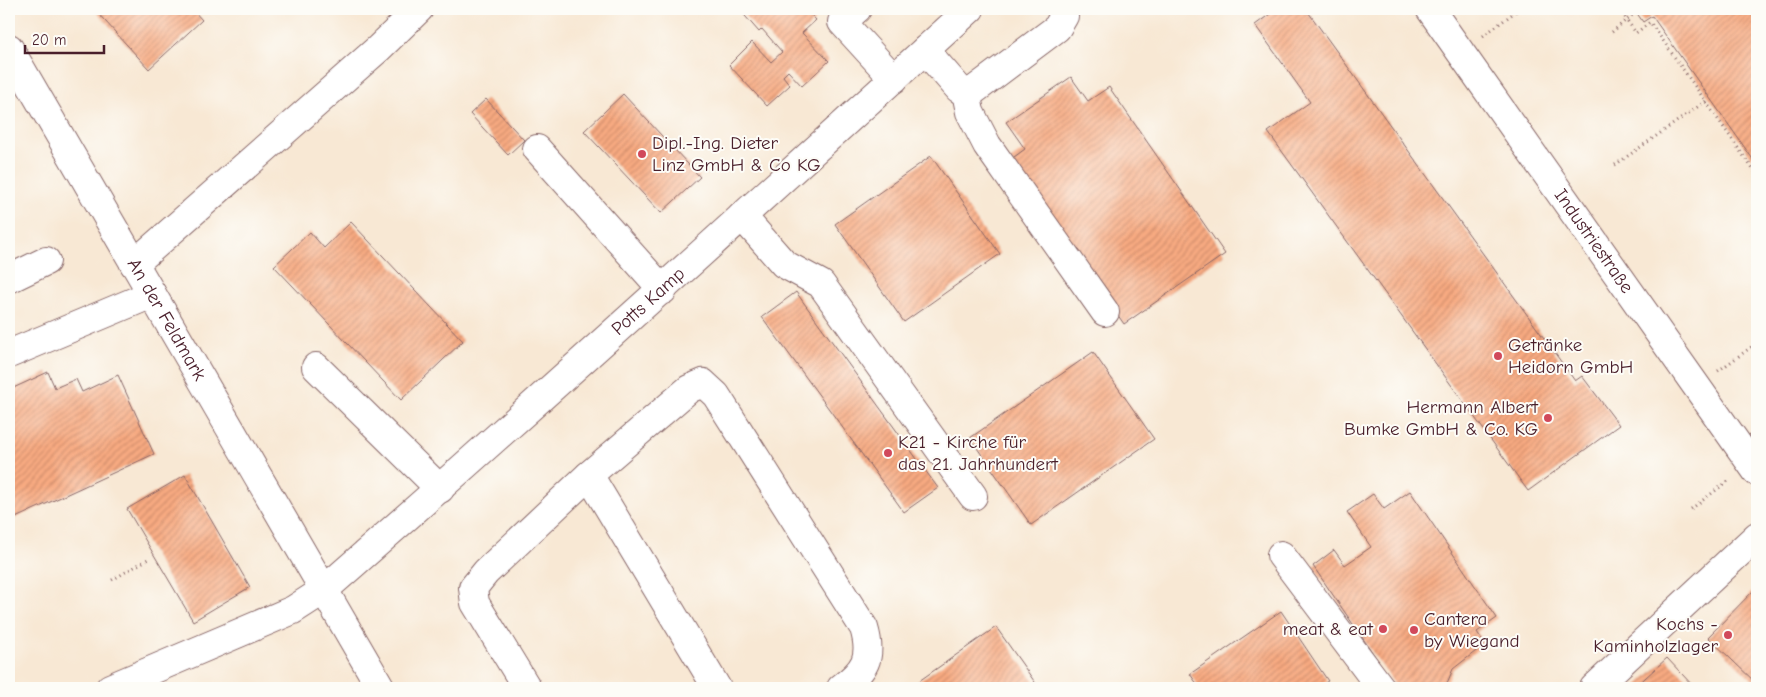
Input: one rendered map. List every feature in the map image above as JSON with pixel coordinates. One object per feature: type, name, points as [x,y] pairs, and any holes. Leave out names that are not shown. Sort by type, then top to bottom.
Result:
[{"type":"street","points":[[134,264],[379,48],[419,9]]},
{"type":"street","points":[[857,9],[842,22],[894,79]]},
{"type":"street","name":"Potts Kamp","points":[[324,590],[663,290],[970,9]]},
{"type":"street","points":[[925,50],[959,89],[966,92],[973,91],[1057,28],[1064,16],[1061,9]]},
{"type":"street","name":"Industriestraße","points":[[1430,9],[1754,468]]},
{"type":"street","name":"An der Feldmark","points":[[9,48],[381,688]]},
{"type":"street","points":[[966,92],[970,112],[987,145],[1105,312]]},
{"type":"street","points":[[537,149],[663,290]]},
{"type":"street","points":[[742,216],[784,264],[821,284],[973,496]]},
{"type":"street","points":[[9,278],[46,261]]},
{"type":"street","points":[[9,354],[152,294]]},
{"type":"street","points":[[316,367],[440,489]]},
{"type":"street","points":[[527,688],[475,602],[473,588],[486,572],[589,475],[689,389],[703,382],[716,395],[864,628],[868,641],[867,661],[857,676],[841,688]]},
{"type":"street","points":[[589,475],[717,688]]},
{"type":"street","points":[[1594,688],[1757,536]]},
{"type":"street","points":[[1281,555],[1381,688]]},
{"type":"street","points":[[110,688],[293,610],[324,590]]},
{"type":"path","points":[[1460,52],[1519,9]]},
{"type":"path","points":[[1619,9],[1636,32],[1650,22],[1757,174]]},
{"type":"path","points":[[1612,32],[1636,12]]},
{"type":"path","points":[[1615,165],[1706,101]]},
{"type":"path","points":[[1697,386],[1757,343]]},
{"type":"path","points":[[1691,510],[1754,468]]},
{"type":"path","points":[[112,580],[148,559]]},
{"type":"building","points":[[94,9],[192,9],[202,20],[149,69]]},
{"type":"building","points":[[739,9],[806,9],[816,20],[802,33],[829,61],[802,86],[788,71],[783,76],[790,85],[767,106],[729,65],[752,42],[771,62],[782,52],[762,29],[759,32]]},
{"type":"building","points":[[1277,9],[1306,9],[1575,381],[1582,376],[1619,425],[1528,491],[1268,132],[1310,102],[1255,25]]},
{"type":"building","points":[[1634,9],[1757,9],[1757,165],[1652,16],[1643,22]]},
{"type":"building","points":[[1071,77],[1088,101],[1109,87],[1225,254],[1124,324],[1010,160],[1025,149],[1006,122]]},
{"type":"building","name":"Dipl.-Ing. Dieter Linz GmbH & Co KG","points":[[623,94],[700,177],[661,213],[584,131]]},
{"type":"building","points":[[486,99],[524,140],[508,155],[470,114]]},
{"type":"building","points":[[931,156],[1000,254],[904,322],[835,224]]},
{"type":"building","points":[[351,222],[463,341],[401,400],[274,266],[310,232],[324,248]]},
{"type":"building","points":[[796,292],[938,488],[904,512],[762,317]]},
{"type":"building","points":[[1093,352],[1154,439],[1031,525],[970,438]]},
{"type":"building","points":[[48,372],[55,388],[76,379],[82,392],[118,375],[154,454],[9,521],[9,390]]},
{"type":"building","points":[[185,475],[250,587],[193,621],[127,509]]},
{"type":"building","points":[[1410,491],[1497,618],[1477,632],[1485,644],[1453,669],[1445,688],[1397,688],[1313,566],[1334,550],[1345,565],[1371,547],[1347,512],[1373,494],[1384,509]]},
{"type":"building","points":[[1757,587],[1757,684],[1708,637]]},
{"type":"building","points":[[1281,611],[1328,681],[1317,688],[1200,688],[1190,674]]},
{"type":"building","points":[[996,627],[1039,688],[909,688]]},
{"type":"building","points":[[1667,658],[1695,688],[1634,688]]},
{"type":"place","name":"Dipl.-Ing. Dieter Linz GmbH & Co KG","points":[[642,154]]},
{"type":"place","name":"Getränke Heidorn GmbH","points":[[1498,356]]},
{"type":"place","name":"Hermann Albert Bumke GmbH & Co. KG","points":[[1548,418]]},
{"type":"place","name":"K21 - Kirche für das 21. Jahrhundert","points":[[888,453]]},
{"type":"place","name":"meat & eat","points":[[1383,629]]},
{"type":"place","name":"Cantera by Wiegand","points":[[1414,630]]},
{"type":"place","name":"Kochs - Kaminholzlager","points":[[1728,635]]}]
